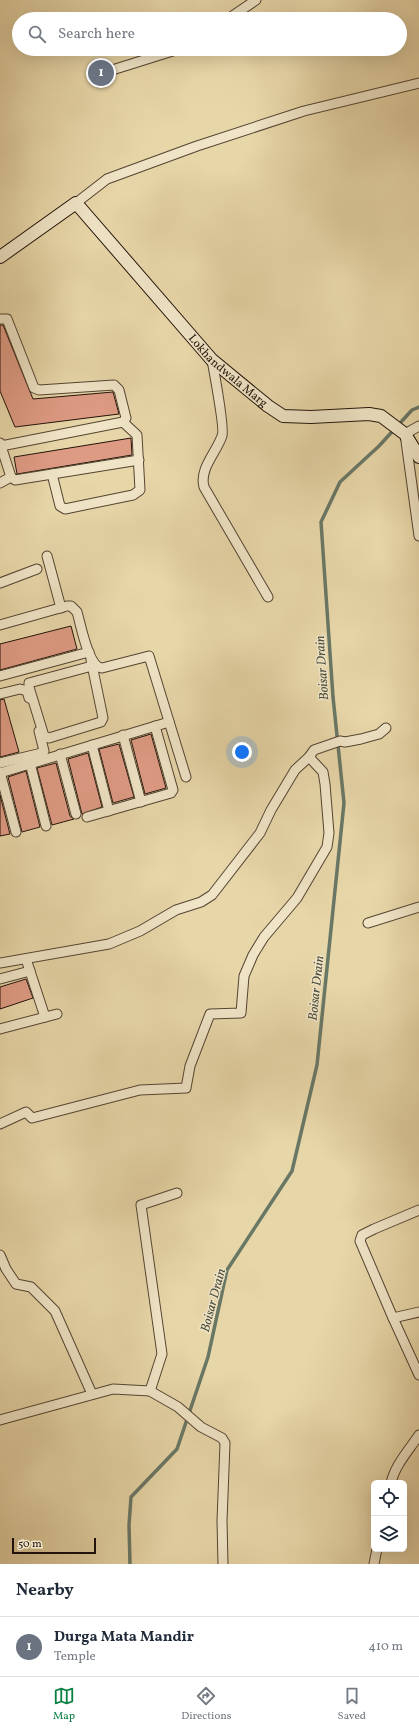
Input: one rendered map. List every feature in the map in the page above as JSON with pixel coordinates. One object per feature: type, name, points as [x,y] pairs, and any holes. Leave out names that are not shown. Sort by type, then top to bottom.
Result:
[{"type":"street","points":[[238,12],[256,0]]},
{"type":"street","points":[[109,71],[157,56]]},
{"type":"street","points":[[0,258],[107,179],[197,146],[304,111],[419,83]]},
{"type":"street","name":"Lokhandwala Marg","points":[[76,203],[212,360],[268,406],[283,416],[311,417],[369,414],[381,416],[404,433],[419,456]]},
{"type":"street","points":[[0,319],[7,319],[34,388],[39,390],[114,385],[120,390],[126,418],[123,422]]},
{"type":"street","points":[[212,360],[223,435],[205,469],[202,481],[204,487],[268,597]]},
{"type":"street","points":[[123,422],[1,445],[11,477],[15,480],[19,480],[139,460]]},
{"type":"street","points":[[52,474],[60,506],[65,509],[133,495],[140,490],[136,435],[123,422]]},
{"type":"street","points":[[419,426],[404,433],[419,536]]},
{"type":"street","points":[[0,483],[11,477]]},
{"type":"street","points":[[47,556],[61,608]]},
{"type":"street","points":[[0,582],[36,569]]},
{"type":"street","points":[[0,625],[71,606],[77,612],[90,660],[103,718],[101,722],[49,738],[44,736],[29,683],[90,660]]},
{"type":"street","points":[[90,660],[97,667],[102,668],[149,656],[186,777]]},
{"type":"street","points":[[0,676],[90,660]]},
{"type":"street","points":[[0,694],[20,689],[27,691],[44,751],[42,753],[0,763]]},
{"type":"street","points":[[16,832],[0,772],[169,722]]},
{"type":"street","points":[[88,817],[171,793],[173,790],[154,726]]},
{"type":"street","points":[[0,963],[109,944],[140,931],[176,910],[201,902],[212,895],[260,833],[271,810],[295,770],[312,754],[340,741],[345,742],[379,734],[386,728]]},
{"type":"street","points":[[123,736],[141,802]]},
{"type":"street","points":[[92,745],[110,811]]},
{"type":"street","points":[[60,754],[76,814]]},
{"type":"street","points":[[0,1124],[26,1112],[32,1118],[140,1090],[186,1088],[190,1066],[210,1014],[241,1013],[244,976],[253,955],[264,937],[297,898],[327,847],[328,833],[325,784],[323,772],[312,754]]},
{"type":"street","points":[[30,763],[46,826]]},
{"type":"street","points":[[368,923],[419,907]]},
{"type":"street","points":[[26,959],[45,1017]]},
{"type":"street","points":[[1,976],[30,971]]},
{"type":"street","points":[[0,1029],[57,1014]]},
{"type":"street","points":[[150,1391],[162,1354],[141,1205],[177,1193]]},
{"type":"street","points":[[419,1210],[362,1235],[360,1241],[419,1375]]},
{"type":"street","points":[[0,1255],[6,1269],[16,1284],[31,1287],[55,1311],[92,1394]]},
{"type":"street","points":[[393,1318],[419,1312]]},
{"type":"street","points":[[0,1420],[113,1389],[150,1391],[178,1407],[201,1427],[222,1438],[225,1443],[222,1521],[223,1564]]},
{"type":"street","points":[[391,1480],[398,1466],[419,1435]]},
{"type":"street","points":[[374,1564],[376,1552]]},
{"type":"building","points":[[0,325],[3,325],[33,399],[113,392],[119,414],[15,427],[0,391]]},
{"type":"building","points":[[131,438],[132,455],[17,474],[14,457]]},
{"type":"building","points":[[71,626],[77,649],[0,670],[0,644]]},
{"type":"building","points":[[4,699],[19,752],[0,757],[0,700]]},
{"type":"building","points":[[151,734],[166,788],[145,794],[131,740]]},
{"type":"building","points":[[119,744],[134,797],[113,803],[99,749]]},
{"type":"building","points":[[88,753],[102,807],[82,814],[68,759]]},
{"type":"building","points":[[56,763],[70,816],[74,819],[52,825],[37,768]]},
{"type":"building","points":[[26,771],[40,827],[22,832],[8,777]]},
{"type":"building","points":[[0,795],[10,834],[0,836]]},
{"type":"building","points":[[26,979],[33,998],[0,1009],[0,987]]},
{"type":"waterway","name":"Boisar Drain","points":[[130,1564],[129,1525],[131,1497],[177,1449],[208,1357],[227,1270],[292,1171],[317,1065],[344,803],[333,697],[321,522],[340,482],[379,446],[412,410],[419,407]]},
{"type":"place","name":"Durga Mata Mandir","points":[[101,73]]}]
